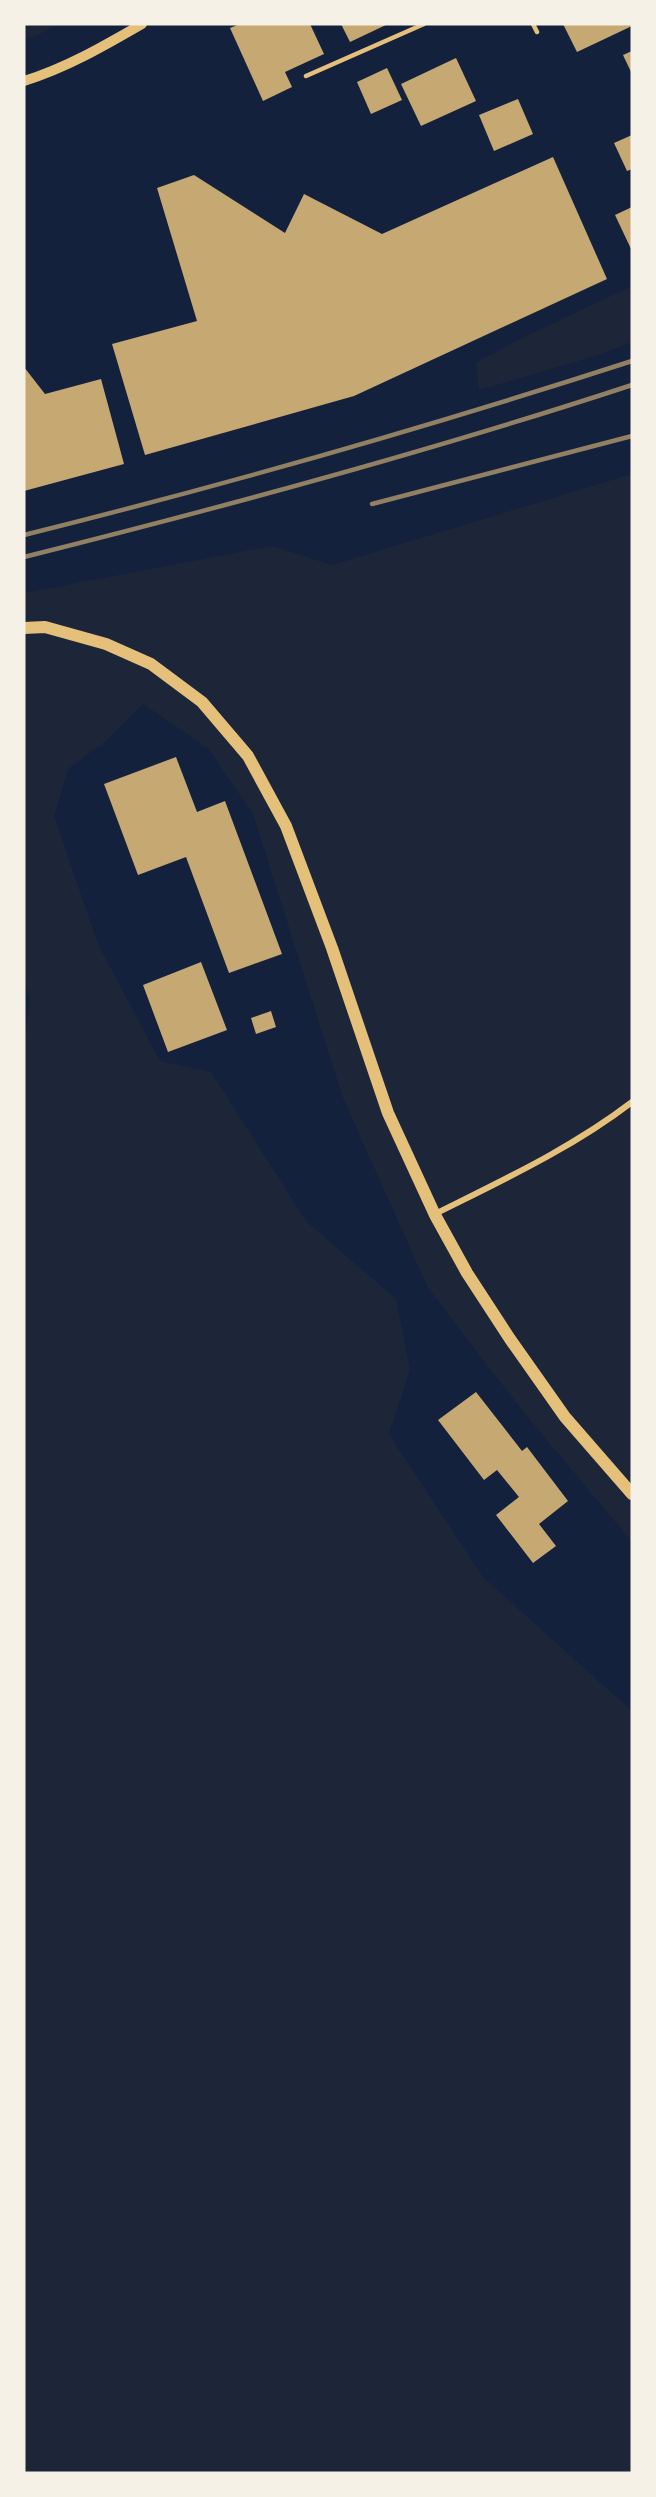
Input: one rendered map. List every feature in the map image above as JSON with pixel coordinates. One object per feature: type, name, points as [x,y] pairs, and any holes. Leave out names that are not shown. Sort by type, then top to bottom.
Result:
[{"type":"main road","points":[[24,627],[45,627],[106,644],[151,664],[202,702],[248,756],[286,826],[332,948],[388,1113],[435,1215],[467,1274],[565,1417],[632,1494]]},
{"type":"street","points":[[24,81],[99,50],[142,24]]},
{"type":"street","points":[[435,1215],[528,1168],[602,1125],[632,1102]]},
{"type":"lane","points":[[306,76],[424,24]]},
{"type":"lane","points":[[533,24],[537,32]]},
{"type":"shaded area","points":[[24,24],[59,24],[38,35],[24,39]]},
{"type":"shaded area","points":[[632,286],[632,342],[595,356],[479,390],[476,363],[514,342]]},
{"type":"shaded area","points":[[632,474],[632,1542],[521,1409],[428,1288],[343,1098],[253,814],[208,748],[143,704],[107,740],[68,769],[54,816],[98,944],[160,1061],[211,1072],[306,1221],[396,1299],[410,1370],[389,1434],[482,1576],[632,1711],[632,2473],[24,2473],[24,1047],[30,1002],[24,975],[24,593],[272,546],[332,565]]},
{"type":"building","points":[[240,24],[310,24],[324,54],[285,72],[292,87],[263,101],[230,28]]},
{"type":"building","points":[[341,24],[388,24],[350,42]]},
{"type":"building","points":[[563,24],[632,24],[632,26],[577,52]]},
{"type":"building","points":[[632,51],[632,74],[623,55]]},
{"type":"building","points":[[456,58],[476,101],[421,126],[401,84]]},
{"type":"building","points":[[387,68],[402,100],[371,114],[357,82]]},
{"type":"building","points":[[518,99],[533,134],[494,151],[479,115]]},
{"type":"building","points":[[632,135],[632,169],[627,171],[614,143]]},
{"type":"building","points":[[553,157],[607,279],[354,396],[145,455],[112,344],[197,321],[157,188],[194,175],[285,233],[304,194],[382,234]]},
{"type":"building","points":[[632,207],[632,251],[615,215]]},
{"type":"building","points":[[24,367],[45,394],[101,379],[124,464],[24,491]]},
{"type":"building","points":[[176,757],[197,812],[225,801],[282,954],[229,973],[186,857],[138,875],[104,784]]},
{"type":"building","points":[[201,962],[227,1030],[168,1052],[143,985]]},
{"type":"building","points":[[271,1011],[276,1027],[256,1034],[251,1018]]},
{"type":"building","points":[[476,1392],[522,1451],[527,1447],[568,1501],[539,1524],[556,1546],[533,1563],[496,1515],[519,1497],[497,1470],[484,1480],[438,1420]]},
{"type":"railway","points":[[24,535],[330,453],[632,361]]},
{"type":"railway","points":[[24,557],[329,477],[481,433],[632,385]]},
{"type":"railway","points":[[372,504],[632,436]]}]
